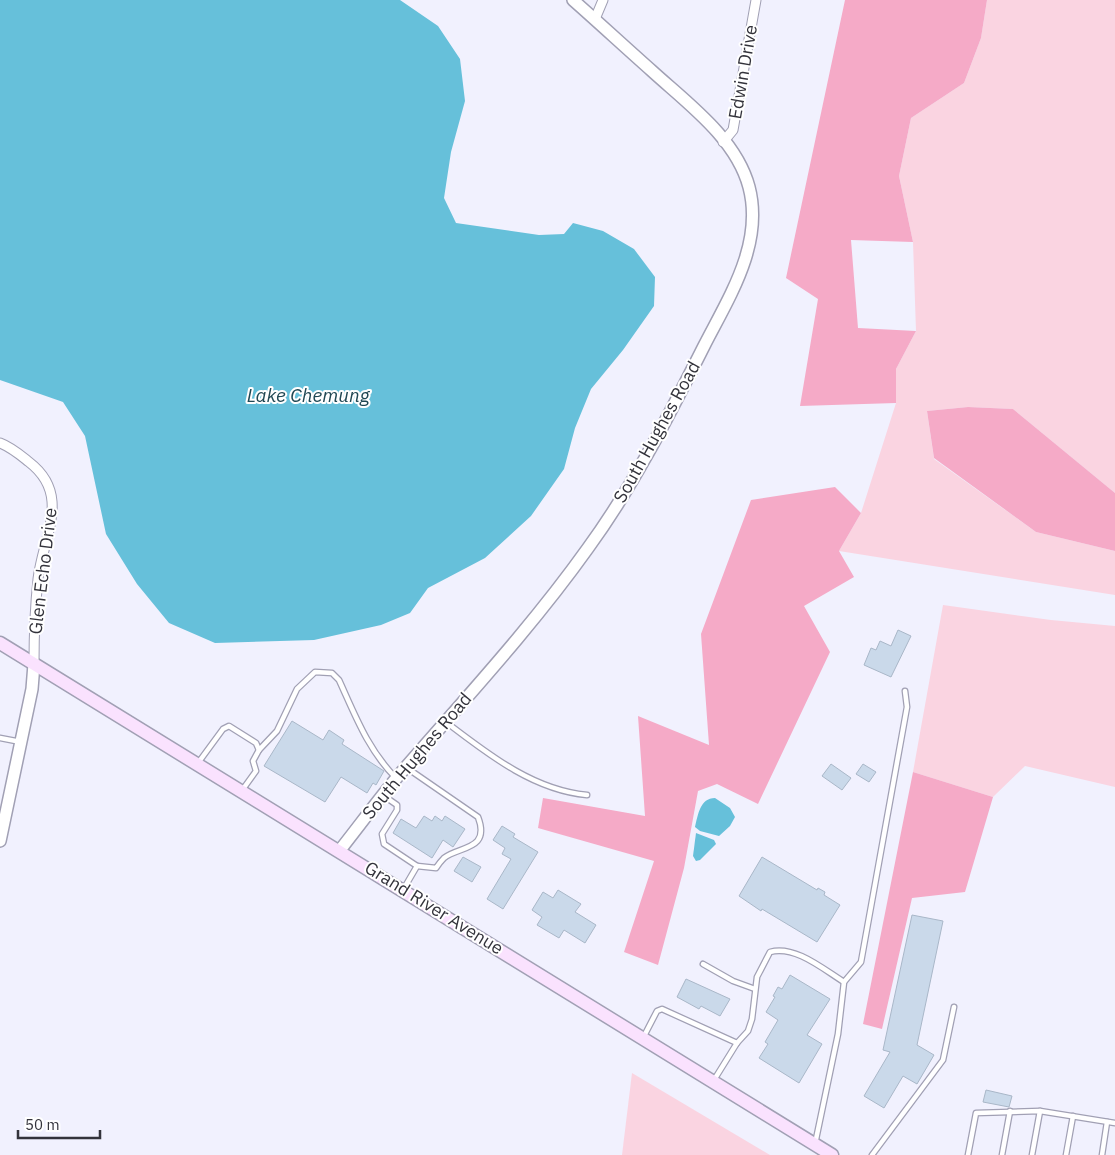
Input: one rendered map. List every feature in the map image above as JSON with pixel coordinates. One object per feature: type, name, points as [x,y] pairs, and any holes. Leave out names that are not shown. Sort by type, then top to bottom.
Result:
[{"type":"main road","name":"Grand River Avenue","points":[[0,643],[340,850],[832,1155]]},
{"type":"street","name":"South Hughes Road","points":[[340,850],[396,778],[557,589],[612,513],[675,402],[733,288],[752,238],[753,207],[745,177],[736,158],[704,119],[573,0]]},
{"type":"street","points":[[595,19],[603,0]]},
{"type":"street","name":"Edwin Drive","points":[[723,142],[732,130],[734,122],[756,0]]},
{"type":"street","name":"Glen Echo Drive","points":[[0,443],[9,447],[39,470],[52,491],[52,523],[38,578],[34,664]]},
{"type":"street","points":[[0,841],[3,815],[32,689],[34,664]]},
{"type":"lane","points":[[242,791],[256,771],[253,761],[259,750],[277,731],[297,689],[315,672],[332,673],[339,680],[364,736],[374,753],[396,778]]},
{"type":"lane","points":[[815,1144],[838,1034],[844,982],[861,962],[908,707],[905,691]]},
{"type":"lane","points":[[445,722],[477,746],[537,782],[568,793],[587,795]]},
{"type":"lane","points":[[197,764],[223,729],[229,726],[256,743],[259,750]]},
{"type":"lane","points":[[0,738],[21,742]]},
{"type":"lane","points":[[383,795],[397,805],[397,810],[382,834],[384,844],[417,866],[436,868],[444,858],[470,848],[478,837],[482,826],[478,817],[406,768]]},
{"type":"lane","points":[[403,890],[417,866]]},
{"type":"lane","points":[[714,1082],[737,1043],[748,1031],[752,1019],[757,977],[770,952],[780,949],[792,952],[844,982]]},
{"type":"lane","points":[[703,964],[733,981],[755,989]]},
{"type":"lane","points":[[872,1155],[943,1060],[954,1007]]},
{"type":"lane","points":[[643,1038],[656,1011],[662,1009],[737,1043]]},
{"type":"lane","points":[[1032,1155],[1040,1110]]},
{"type":"lane","points":[[968,1155],[976,1112],[1040,1110],[1115,1123]]},
{"type":"lane","points":[[1002,1155],[1010,1111]]},
{"type":"lane","points":[[1066,1155],[1073,1116]]},
{"type":"lane","points":[[1102,1155],[1107,1122]]},
{"type":"shaded area","points":[[845,0],[987,0],[981,38],[964,83],[911,118],[899,176],[913,242],[851,240],[858,328],[916,331],[896,369],[896,403],[800,406],[818,299],[786,278]]},
{"type":"shaded area","points":[[987,0],[1115,0],[1115,493],[1013,409],[968,407],[927,411],[934,459],[1036,532],[1115,551],[1115,595],[839,551],[861,513],[896,403],[896,369],[916,331],[913,242],[899,176],[911,118],[964,83],[981,38]]},
{"type":"shaded area","points":[[968,407],[1013,409],[1115,493],[1115,551],[1036,532],[934,458],[927,411]]},
{"type":"shaded area","points":[[835,487],[861,513],[839,551],[854,577],[804,606],[830,652],[758,804],[717,784],[698,791],[684,868],[658,965],[624,952],[654,861],[538,828],[543,798],[645,816],[638,716],[709,745],[701,634],[751,500]]},
{"type":"shaded area","points":[[943,605],[1051,620],[1115,626],[1115,787],[1025,766],[993,797],[913,772]]},
{"type":"shaded area","points":[[913,772],[993,797],[965,892],[912,898],[882,1029],[863,1024]]},
{"type":"shaded area","points":[[632,1073],[770,1155],[622,1155]]},
{"type":"water","name":"Lake Chemung","points":[[0,0],[400,0],[438,26],[460,59],[465,101],[451,152],[444,198],[456,223],[539,235],[564,234],[573,223],[603,231],[634,249],[655,277],[654,306],[623,350],[591,389],[575,428],[564,469],[531,516],[485,558],[428,588],[410,613],[381,625],[314,640],[215,643],[169,623],[137,584],[106,534],[85,436],[63,402],[0,380]]},
{"type":"water","points":[[715,798],[730,808],[735,817],[730,826],[719,836],[700,831],[695,827],[700,808],[706,801]]},
{"type":"water","points":[[696,833],[714,840],[716,844],[700,860],[696,861],[693,856]]},
{"type":"building","points":[[898,630],[911,636],[891,677],[864,665],[871,648],[876,650],[880,641],[891,646]]},
{"type":"building","points":[[292,721],[323,740],[329,730],[344,740],[342,744],[384,771],[376,785],[373,783],[367,793],[341,777],[325,802],[264,766]]},
{"type":"building","points":[[831,764],[851,778],[842,790],[822,776]]},
{"type":"building","points":[[863,764],[876,772],[869,782],[856,774]]},
{"type":"building","points":[[424,816],[432,821],[435,816],[442,821],[445,816],[465,829],[453,847],[443,840],[432,858],[393,833],[401,819],[416,828]]},
{"type":"building","points":[[502,826],[515,834],[513,837],[538,852],[503,909],[487,899],[511,859],[502,854],[505,848],[493,840]]},
{"type":"building","points":[[463,857],[481,867],[472,882],[454,871]]},
{"type":"building","points":[[762,857],[817,890],[818,888],[825,892],[824,895],[840,905],[817,942],[762,909],[761,911],[739,896]]},
{"type":"building","points":[[558,890],[581,904],[575,912],[596,925],[585,943],[564,930],[559,938],[537,925],[542,917],[532,910],[543,892],[553,898]]},
{"type":"building","points":[[912,915],[943,921],[917,1045],[934,1055],[917,1084],[903,1076],[884,1108],[864,1096],[890,1052],[883,1050]]},
{"type":"building","points":[[790,975],[830,999],[807,1035],[822,1044],[799,1083],[759,1058],[768,1044],[765,1042],[778,1020],[766,1012],[775,997],[773,996],[778,987],[782,989]]},
{"type":"building","points":[[686,979],[730,999],[720,1016],[701,1006],[699,1009],[677,997]]},
{"type":"building","points":[[986,1090],[1012,1096],[1009,1107],[983,1102]]}]
